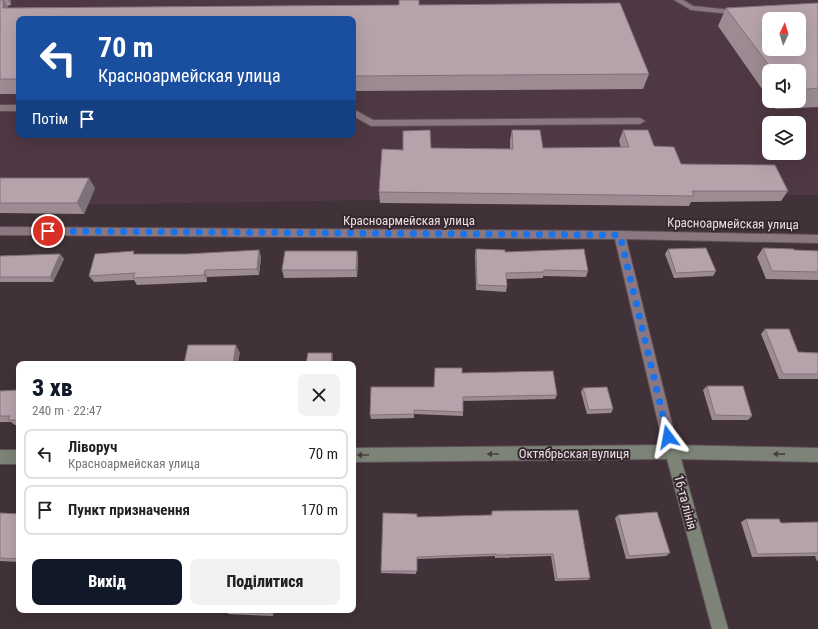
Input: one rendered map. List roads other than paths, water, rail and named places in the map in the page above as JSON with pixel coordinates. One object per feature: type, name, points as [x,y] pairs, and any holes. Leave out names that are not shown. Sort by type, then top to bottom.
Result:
[{"type":"main road","name":"Октябрьская вулиця","points":[[356,455],[672,452],[818,455]]},
{"type":"main road","name":"16-та лінія","points":[[672,452],[720,629]]},
{"type":"main road","points":[[0,457],[16,457]]},
{"type":"street","points":[[678,0],[691,8],[749,13]]},
{"type":"street","points":[[0,108],[16,108]]},
{"type":"street","points":[[356,114],[371,123],[640,121]]},
{"type":"street","name":"Красноармейская улица","points":[[0,231],[620,235],[818,239]]},
{"type":"street","name":"16-та лінія","points":[[620,235],[672,452]]}]
